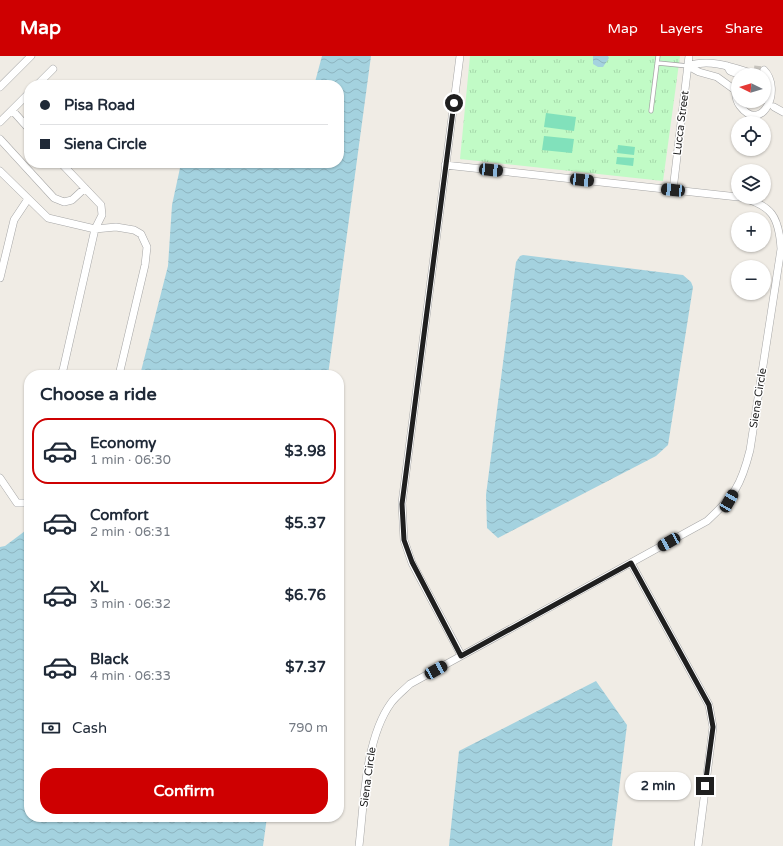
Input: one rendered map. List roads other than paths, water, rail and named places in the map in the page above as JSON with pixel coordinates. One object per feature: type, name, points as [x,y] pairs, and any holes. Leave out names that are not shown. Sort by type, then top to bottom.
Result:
[{"type":"street","points":[[0,88],[31,56]]},
{"type":"street","points":[[460,56],[402,504],[402,522],[404,540],[412,562],[461,656]]},
{"type":"street","name":"Lucca Street","points":[[673,190],[689,56]]},
{"type":"street","points":[[688,66],[700,62],[734,68]]},
{"type":"street","points":[[688,66],[700,72],[717,77],[731,87]]},
{"type":"street","points":[[727,66],[731,71]]},
{"type":"street","points":[[42,80],[53,69]]},
{"type":"street","points":[[771,75],[779,86]]},
{"type":"street","points":[[0,122],[24,98]]},
{"type":"street","points":[[771,108],[776,104],[783,112]]},
{"type":"street","points":[[742,108],[748,113],[762,114],[770,108]]},
{"type":"street","points":[[12,110],[24,123]]},
{"type":"street","points":[[0,139],[24,165]]},
{"type":"street","name":"Siena Circle","points":[[445,165],[731,196]]},
{"type":"street","points":[[27,168],[54,198],[64,202],[72,200],[85,188]]},
{"type":"street","points":[[63,370],[95,229],[102,215],[101,205],[66,168]]},
{"type":"street","points":[[0,171],[48,218],[95,229],[116,227],[134,230],[141,234],[147,246],[146,265],[120,370]]},
{"type":"street","points":[[0,278],[14,220],[28,199]]},
{"type":"street","name":"Siena Circle","points":[[359,846],[371,750],[379,724],[391,703],[410,684],[707,521],[729,501],[744,475],[750,450],[781,249],[780,228],[772,213],[760,204]]},
{"type":"street","points":[[0,478],[17,503],[24,503]]},
{"type":"street","points":[[631,563],[709,705],[713,727],[698,846]]},
{"type":"lane","points":[[651,111],[658,56]]},
{"type":"lane","points":[[658,63],[688,66]]},
{"type":"water","points":[[322,56],[371,56],[329,370],[141,370],[168,266],[172,205],[180,168],[344,168],[344,80],[316,80]]},
{"type":"water","points":[[593,56],[608,56],[609,58],[603,67],[598,67],[593,64]]},
{"type":"water","points":[[523,255],[683,275],[691,282],[693,287],[668,445],[656,456],[498,538],[487,528],[486,495],[516,262],[520,256]]},
{"type":"water","points":[[24,532],[24,822],[266,822],[263,846],[0,846],[0,547],[5,546]]},
{"type":"water","points":[[596,681],[627,725],[612,846],[449,846],[459,751]]}]
